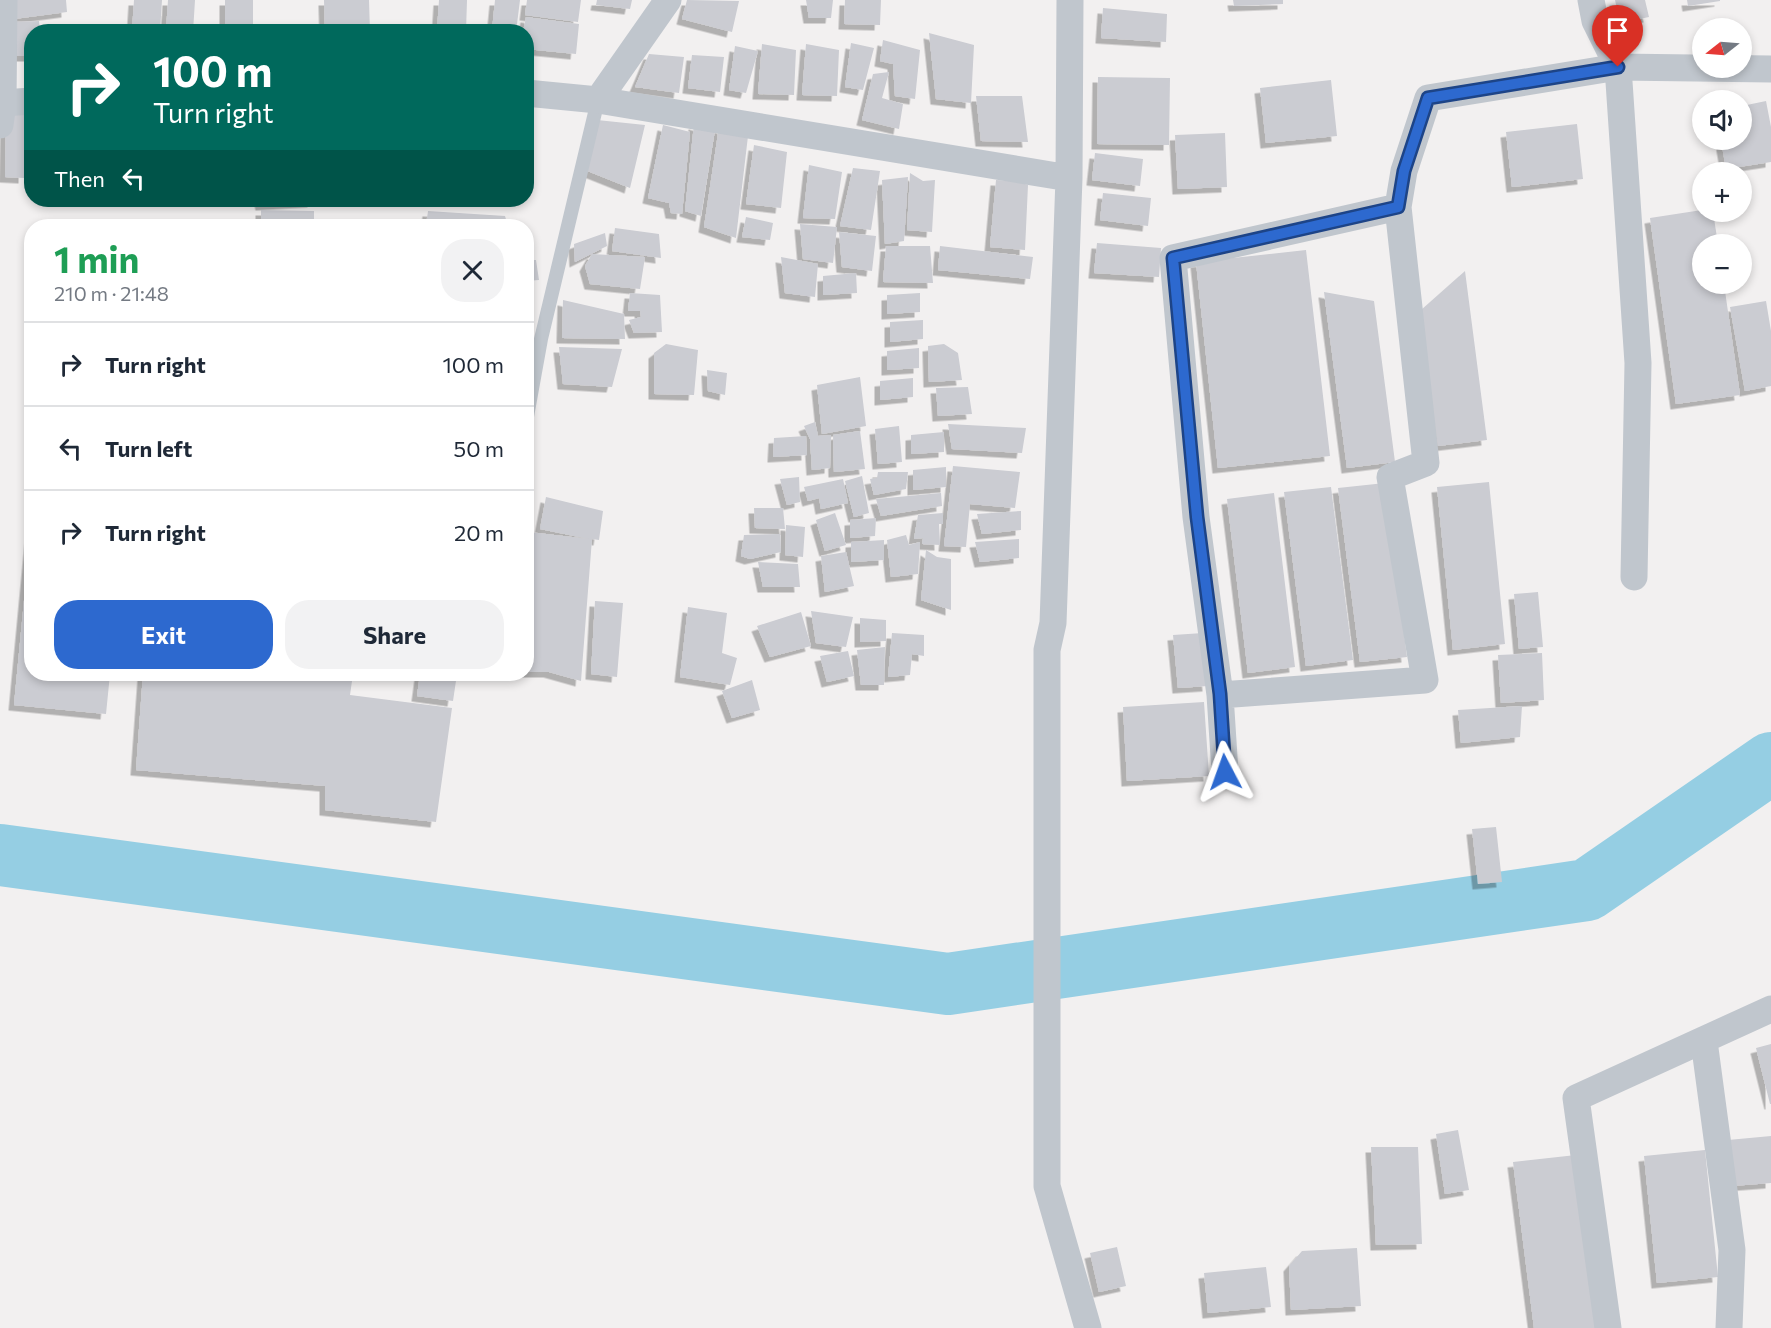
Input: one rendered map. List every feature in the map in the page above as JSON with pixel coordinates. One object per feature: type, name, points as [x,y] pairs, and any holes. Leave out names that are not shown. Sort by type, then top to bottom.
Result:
[{"type":"street","points":[[4,0],[1,114],[24,104]]},
{"type":"street","points":[[598,100],[668,0]]},
{"type":"street","points":[[1071,0],[1069,178],[1053,623],[1047,650],[1047,1186],[1088,1328]]},
{"type":"street","points":[[1591,0],[1595,21],[1618,67],[1638,363],[1634,577]]},
{"type":"street","points":[[1220,694],[1425,680],[1389,477],[1426,463],[1398,207],[1404,171],[1428,98],[1618,67],[1771,69]]},
{"type":"street","points":[[534,94],[598,100],[1069,178]]},
{"type":"street","points":[[1225,772],[1220,694],[1197,517],[1173,258],[1398,207]]},
{"type":"street","points":[[1608,1328],[1576,1098],[1771,1009]]},
{"type":"street","points":[[1704,1041],[1732,1250],[1729,1328]]},
{"type":"lane","points":[[534,378],[541,339],[598,100]]},
{"type":"building","points":[[12,0],[66,0],[67,12],[14,19]]},
{"type":"building","points":[[134,0],[162,0],[160,24],[132,24]]},
{"type":"building","points":[[168,0],[195,0],[194,24],[166,24]]},
{"type":"building","points":[[225,0],[253,0],[253,24],[225,24]]},
{"type":"building","points":[[324,0],[369,0],[370,24],[325,24]]},
{"type":"building","points":[[439,0],[467,0],[466,24],[438,24]]},
{"type":"building","points":[[495,0],[520,0],[517,24],[493,24]]},
{"type":"building","points":[[527,0],[581,0],[578,22],[525,15]]},
{"type":"building","points":[[597,0],[632,0],[630,9],[596,5]]},
{"type":"building","points":[[687,0],[739,1],[732,32],[682,19]]},
{"type":"building","points":[[806,0],[833,0],[831,18],[809,18]]},
{"type":"building","points":[[845,0],[881,0],[880,25],[844,24]]},
{"type":"building","points":[[1233,0],[1283,0],[1283,4],[1234,6]]},
{"type":"building","points":[[1615,0],[1645,0],[1649,17],[1620,23]]},
{"type":"building","points":[[1687,0],[1720,0],[1720,1],[1688,6]]},
{"type":"building","points":[[1103,8],[1167,14],[1166,42],[1101,38]]},
{"type":"building","points":[[526,17],[579,24],[576,54],[534,50],[534,24],[525,24]]},
{"type":"building","points":[[39,21],[39,24],[24,24],[24,56],[13,56],[13,22]]},
{"type":"building","points":[[929,33],[974,45],[971,103],[936,99]]},
{"type":"building","points":[[883,40],[920,50],[915,99],[895,96],[893,64],[880,61]]},
{"type":"building","points":[[851,43],[874,48],[863,90],[845,87]]},
{"type":"building","points":[[762,44],[796,50],[794,95],[758,94]]},
{"type":"building","points":[[806,44],[839,50],[837,96],[802,95]]},
{"type":"building","points":[[735,46],[758,51],[746,93],[729,90]]},
{"type":"building","points":[[649,54],[684,57],[679,93],[635,87]]},
{"type":"building","points":[[692,55],[724,57],[720,92],[688,88]]},
{"type":"building","points":[[889,72],[882,98],[903,104],[899,129],[862,120],[873,74]]},
{"type":"building","points":[[1098,77],[1170,78],[1169,145],[1097,144]]},
{"type":"building","points":[[1331,80],[1337,136],[1266,143],[1260,88]]},
{"type":"building","points":[[976,96],[1022,96],[1028,142],[981,141]]},
{"type":"building","points":[[1766,101],[1771,127],[1771,162],[1752,165],[1752,162],[1725,162],[1723,150],[1752,150],[1752,104]]},
{"type":"building","points":[[24,112],[24,178],[5,177],[6,117]]},
{"type":"building","points":[[597,120],[645,125],[630,188],[585,170]]},
{"type":"building","points":[[694,124],[715,130],[701,216],[685,211]]},
{"type":"building","points":[[1577,124],[1583,179],[1512,187],[1506,132]]},
{"type":"building","points":[[663,125],[690,132],[682,214],[671,213],[669,203],[648,198]]},
{"type":"building","points":[[719,127],[748,136],[736,238],[704,227]]},
{"type":"building","points":[[1225,133],[1227,187],[1178,189],[1175,135]]},
{"type":"building","points":[[754,145],[787,152],[781,208],[746,204]]},
{"type":"building","points":[[1095,153],[1143,159],[1140,186],[1092,180]]},
{"type":"building","points":[[809,165],[842,172],[835,219],[803,218]]},
{"type":"building","points":[[853,168],[880,171],[871,230],[840,226]]},
{"type":"building","points":[[910,173],[923,181],[935,180],[932,232],[907,230]]},
{"type":"building","points":[[908,177],[904,241],[885,244],[882,180]]},
{"type":"building","points":[[996,180],[1016,181],[1028,185],[1025,250],[990,247]]},
{"type":"building","points":[[1103,193],[1151,198],[1148,226],[1100,220]]},
{"type":"building","points":[[261,210],[314,211],[314,219],[261,219]]},
{"type":"building","points":[[428,211],[505,216],[506,219],[427,219]]},
{"type":"building","points":[[1692,212],[1692,222],[1715,222],[1716,234],[1692,234],[1692,294],[1725,294],[1740,395],[1676,404],[1650,218]]},
{"type":"building","points":[[746,217],[773,223],[770,240],[742,237]]},
{"type":"building","points":[[800,224],[837,227],[833,263],[803,259]]},
{"type":"building","points":[[615,228],[659,234],[661,258],[612,251]]},
{"type":"building","points":[[839,232],[876,236],[872,271],[842,267]]},
{"type":"building","points":[[605,233],[607,246],[575,262],[574,244]]},
{"type":"building","points":[[1097,243],[1161,248],[1159,277],[1094,273]]},
{"type":"building","points":[[886,246],[930,246],[933,283],[883,282]]},
{"type":"building","points":[[940,246],[1033,257],[1030,279],[938,270]]},
{"type":"building","points":[[1306,250],[1330,456],[1218,468],[1196,262]]},
{"type":"building","points":[[592,254],[645,257],[640,289],[590,284],[585,266]]},
{"type":"building","points":[[781,257],[818,264],[815,297],[785,293]]},
{"type":"building","points":[[534,260],[536,260],[539,280],[534,280]]},
{"type":"building","points":[[1465,271],[1487,440],[1438,446],[1420,311]]},
{"type":"building","points":[[856,273],[857,293],[823,295],[823,276]]},
{"type":"building","points":[[1324,292],[1374,301],[1395,462],[1347,468]]},
{"type":"building","points":[[630,293],[660,295],[662,332],[634,333],[629,320],[641,317],[640,311],[628,311]]},
{"type":"building","points":[[920,293],[920,312],[887,314],[887,295]]},
{"type":"building","points":[[563,300],[624,314],[625,339],[562,338]]},
{"type":"building","points":[[1766,301],[1771,331],[1771,386],[1745,391],[1730,307]]},
{"type":"building","points":[[923,320],[923,339],[890,342],[890,322]]},
{"type":"building","points":[[666,344],[698,350],[694,395],[654,394],[654,353]]},
{"type":"building","points":[[944,344],[958,353],[962,380],[929,382],[928,346]]},
{"type":"building","points":[[559,347],[622,349],[612,387],[563,384]]},
{"type":"building","points":[[919,348],[919,368],[887,370],[887,351]]},
{"type":"building","points":[[707,370],[727,373],[725,395],[708,391]]},
{"type":"building","points":[[860,377],[866,426],[822,434],[817,385]]},
{"type":"building","points":[[913,378],[913,397],[880,400],[880,381]]},
{"type":"building","points":[[968,387],[972,414],[938,416],[936,388]]},
{"type":"building","points":[[815,422],[818,436],[831,435],[830,468],[812,470],[810,439],[804,426]]},
{"type":"building","points":[[948,424],[1026,428],[1022,453],[952,449]]},
{"type":"building","points":[[899,426],[902,462],[878,464],[875,429]]},
{"type":"building","points":[[860,431],[865,469],[834,472],[833,435]]},
{"type":"building","points":[[944,432],[944,452],[911,454],[911,435]]},
{"type":"building","points":[[806,436],[807,455],[773,457],[774,438]]},
{"type":"building","points":[[953,466],[1020,472],[1015,508],[970,504],[966,547],[944,546]]},
{"type":"building","points":[[946,467],[946,487],[913,490],[913,470]]},
{"type":"building","points":[[878,472],[908,472],[906,489],[874,495],[870,479],[877,478]]},
{"type":"building","points":[[862,476],[869,513],[854,517],[845,481]]},
{"type":"building","points":[[799,477],[800,502],[787,505],[780,479]]},
{"type":"building","points":[[843,479],[848,503],[821,509],[819,498],[808,501],[804,487]]},
{"type":"building","points":[[1489,482],[1505,644],[1453,650],[1437,487]]},
{"type":"building","points":[[1385,483],[1407,657],[1360,662],[1338,488]]},
{"type":"building","points":[[1331,487],[1353,660],[1306,666],[1284,492]]},
{"type":"building","points":[[941,493],[942,506],[881,516],[876,499]]},
{"type":"building","points":[[1274,493],[1295,667],[1248,673],[1227,499]]},
{"type":"building","points":[[546,497],[603,511],[599,540],[592,539],[581,681],[549,672],[534,672],[534,533],[589,539],[540,529]]},
{"type":"building","points":[[754,508],[783,508],[785,529],[755,528]]},
{"type":"building","points":[[1021,511],[1021,530],[982,534],[977,514]]},
{"type":"building","points":[[835,513],[846,545],[825,551],[816,520]]},
{"type":"building","points":[[943,513],[943,524],[939,524],[940,545],[922,544],[923,538],[914,539],[918,515]]},
{"type":"building","points":[[876,518],[875,536],[850,538],[850,520]]},
{"type":"building","points":[[786,525],[805,527],[803,557],[785,555]]},
{"type":"building","points":[[780,534],[781,552],[750,559],[741,556],[744,535]]},
{"type":"building","points":[[906,535],[909,545],[920,542],[918,574],[891,577],[887,540]]},
{"type":"building","points":[[1019,539],[1019,558],[980,562],[975,542]]},
{"type":"building","points":[[884,540],[884,560],[851,562],[851,542]]},
{"type":"building","points":[[926,550],[937,557],[951,559],[951,610],[921,600]]},
{"type":"building","points":[[846,552],[854,586],[825,592],[821,556]]},
{"type":"building","points":[[758,562],[798,564],[800,587],[763,587]]},
{"type":"building","points":[[1538,592],[1543,647],[1519,649],[1514,594]]},
{"type":"building","points":[[24,601],[24,681],[109,681],[106,714],[14,705]]},
{"type":"building","points":[[595,601],[623,603],[617,677],[591,674]]},
{"type":"building","points":[[688,607],[727,613],[722,653],[737,658],[730,685],[680,677]]},
{"type":"building","points":[[811,611],[853,617],[846,647],[816,643]]},
{"type":"building","points":[[801,612],[811,646],[770,657],[757,626]]},
{"type":"building","points":[[860,618],[886,620],[886,641],[860,642]]},
{"type":"building","points":[[892,633],[924,635],[924,656],[912,654],[910,675],[888,677]]},
{"type":"building","points":[[1203,633],[1208,686],[1178,688],[1173,635]]},
{"type":"building","points":[[885,647],[884,685],[861,685],[857,650]]},
{"type":"building","points":[[848,651],[854,676],[827,682],[820,656]]},
{"type":"building","points":[[1542,653],[1544,700],[1501,703],[1498,655]]},
{"type":"building","points":[[752,680],[760,710],[732,718],[722,691]]},
{"type":"building","points":[[142,681],[352,681],[350,695],[452,708],[436,822],[325,810],[325,786],[136,770]]},
{"type":"building","points":[[419,681],[456,681],[453,701],[417,696]]},
{"type":"building","points":[[1204,702],[1209,776],[1127,781],[1123,707]]},
{"type":"building","points":[[1522,706],[1520,737],[1461,743],[1458,710]]},
{"type":"building","points":[[1496,827],[1502,882],[1478,884],[1472,829]]},
{"type":"building","points":[[1771,1044],[1771,1104],[1770,1104],[1756,1048]]},
{"type":"building","points":[[1458,1130],[1469,1190],[1445,1194],[1436,1134]]},
{"type":"building","points":[[1771,1136],[1771,1183],[1732,1186],[1728,1140]]},
{"type":"building","points":[[1371,1147],[1418,1147],[1422,1244],[1376,1245]]},
{"type":"building","points":[[1705,1150],[1718,1277],[1657,1283],[1644,1156]]},
{"type":"building","points":[[1576,1155],[1597,1328],[1534,1328],[1513,1162]]},
{"type":"building","points":[[1117,1247],[1126,1286],[1099,1292],[1090,1253]]},
{"type":"building","points":[[1357,1248],[1361,1306],[1291,1310],[1289,1266],[1302,1251]]},
{"type":"building","points":[[1266,1267],[1271,1307],[1208,1313],[1204,1273]]},
{"type":"waterway","points":[[0,855],[948,984],[1587,890],[1771,763]]},
{"type":"route","points":[[1225,772],[1220,694],[1197,517],[1173,258],[1398,207],[1404,171],[1428,98],[1618,67]]}]
